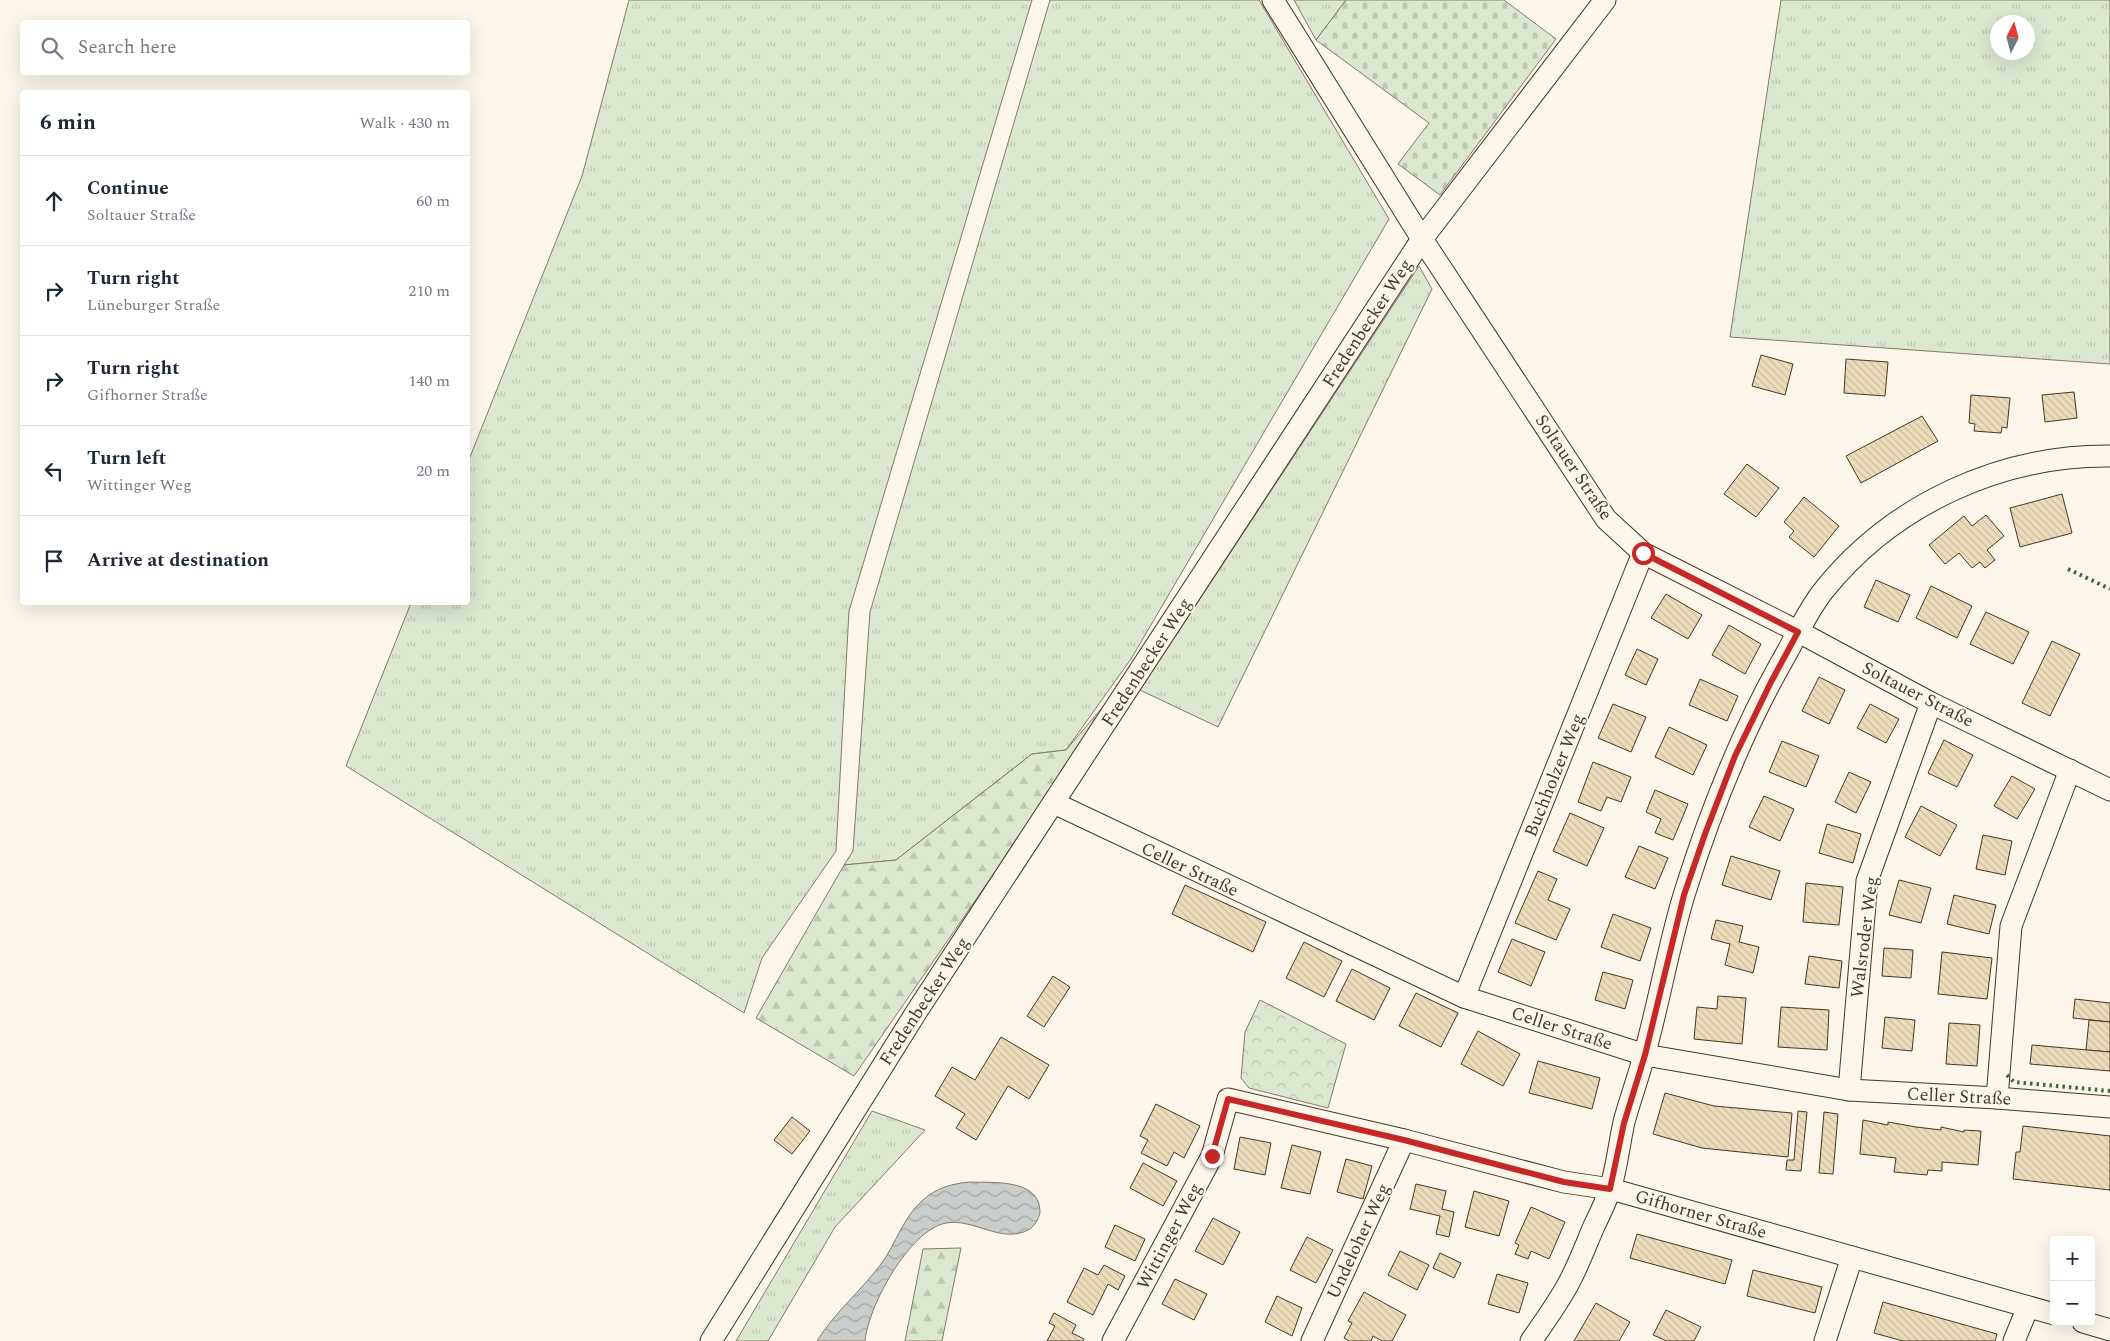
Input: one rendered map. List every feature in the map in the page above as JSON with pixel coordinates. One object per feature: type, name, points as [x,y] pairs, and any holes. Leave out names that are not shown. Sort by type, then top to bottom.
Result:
[{"type":"street","name":"Soltauer Straße","points":[[1273,0],[1422,239],[1606,519],[1643,553],[1798,632],[1931,703],[2110,790]]},
{"type":"street","name":"Fredenbecker Weg","points":[[711,1341],[917,1011],[1422,239],[1605,0]]},
{"type":"street","points":[[1531,1341],[1567,1286],[1610,1189],[1624,1123],[1645,1055],[1684,895],[1735,756],[1753,717],[1798,632],[1823,592],[1878,536],[1911,512],[1968,482],[2046,460],[2110,456]]},
{"type":"street","name":"Buchholzer Weg","points":[[1464,997],[1643,553]]},
{"type":"street","name":"Walsroder Weg","points":[[1849,1090],[1868,881],[1931,703]]},
{"type":"street","points":[[1997,1098],[2012,926],[2070,770]]},
{"type":"street","name":"Celler Straße","points":[[1054,803],[1464,997],[1645,1055],[1849,1090],[1997,1098],[2110,1107]]},
{"type":"street","name":"Gifhorner Straße","points":[[1228,1099],[1404,1140],[1564,1182],[1610,1189],[2050,1313]]},
{"type":"street","name":"Wittinger Weg","points":[[1113,1341],[1212,1156],[1228,1099]]},
{"type":"street","name":"Undeloher Weg","points":[[1312,1341],[1404,1140]]},
{"type":"street","points":[[1825,1341],[1852,1257]]},
{"type":"street","points":[[2014,1341],[2028,1307]]},
{"type":"street","points":[[2095,1326],[2110,1330]]},
{"type":"green space","points":[[629,0],[1032,0],[849,611],[836,851],[762,958],[744,1013],[346,766],[410,605],[470,605],[470,457],[582,176]]},
{"type":"green space","points":[[1050,0],[1259,0],[1389,219],[1131,659],[1066,750],[1032,754],[896,860],[844,865],[853,851],[870,612]]},
{"type":"green space","points":[[1294,0],[1346,0],[1316,40]]},
{"type":"green space","points":[[1346,0],[1504,0],[1556,39],[1440,195],[1398,164],[1429,123],[1316,40]]},
{"type":"green space","points":[[1781,0],[2110,0],[2110,364],[1730,337]]},
{"type":"green space","points":[[1419,266],[1432,289],[1218,727],[1140,690]]},
{"type":"green space","points":[[1136,668],[854,1076],[756,1018],[844,865],[896,860],[1032,754],[1066,750]]},
{"type":"green space","points":[[1260,1000],[1346,1044],[1328,1108],[1249,1088],[1241,1078],[1245,1032]]},
{"type":"green space","points":[[872,1111],[925,1130],[835,1227],[768,1341],[736,1341]]},
{"type":"green space","points":[[961,1248],[942,1341],[905,1341],[923,1249]]},
{"type":"water","points":[[969,1182],[1002,1183],[1024,1188],[1032,1193],[1038,1201],[1040,1212],[1034,1225],[1030,1229],[1018,1234],[998,1233],[956,1222],[946,1223],[932,1229],[905,1254],[893,1272],[874,1309],[865,1341],[817,1341],[824,1330],[881,1264],[905,1222],[916,1207],[928,1196],[939,1190],[950,1185]]},
{"type":"building","points":[[1761,355],[1793,364],[1785,395],[1752,386]]},
{"type":"building","points":[[1846,359],[1888,362],[1885,396],[1844,393]]},
{"type":"building","points":[[2074,392],[2077,418],[2045,422],[2042,395]]},
{"type":"building","points":[[1971,395],[2010,398],[2007,428],[2002,427],[2001,433],[1974,431],[1975,424],[1969,423]]},
{"type":"building","points":[[1922,416],[1938,441],[1861,483],[1846,456]]},
{"type":"building","points":[[1747,464],[1779,488],[1756,517],[1724,494]]},
{"type":"building","points":[[2062,494],[2072,533],[2020,547],[2010,508]]},
{"type":"building","points":[[1804,497],[1839,526],[1814,557],[1789,537],[1794,531],[1784,522]]},
{"type":"building","points":[[1986,515],[2004,536],[1987,550],[1995,560],[1985,568],[1980,562],[1972,568],[1959,553],[1945,564],[1929,545],[1964,516],[1972,526]]},
{"type":"building","points":[[1876,580],[1910,595],[1898,622],[1864,607]]},
{"type":"building","points":[[1931,586],[1972,606],[1957,638],[1916,618]]},
{"type":"building","points":[[1666,594],[1702,615],[1688,639],[1651,618]]},
{"type":"building","points":[[1986,612],[2029,632],[2013,664],[1970,644]]},
{"type":"building","points":[[1729,625],[1761,644],[1745,674],[1712,655]]},
{"type":"building","points":[[2052,641],[2080,654],[2050,716],[2022,703]]},
{"type":"building","points":[[1637,649],[1658,659],[1646,685],[1625,675]]},
{"type":"building","points":[[1819,677],[1845,690],[1829,724],[1802,711]]},
{"type":"building","points":[[1700,679],[1738,696],[1727,721],[1689,705]]},
{"type":"building","points":[[1613,704],[1646,717],[1631,752],[1598,738]]},
{"type":"building","points":[[1870,704],[1899,719],[1886,743],[1857,728]]},
{"type":"building","points":[[1669,727],[1707,745],[1693,775],[1655,757]]},
{"type":"building","points":[[1944,740],[1973,755],[1957,787],[1928,773]]},
{"type":"building","points":[[1782,741],[1819,756],[1806,787],[1769,772]]},
{"type":"building","points":[[1593,762],[1631,777],[1621,802],[1607,797],[1601,811],[1578,802]]},
{"type":"building","points":[[1849,772],[1871,782],[1856,813],[1835,802]]},
{"type":"building","points":[[2012,776],[2035,789],[2017,819],[1994,806]]},
{"type":"building","points":[[1655,790],[1688,804],[1673,840],[1655,833],[1661,819],[1646,812]]},
{"type":"building","points":[[1764,796],[1794,809],[1780,841],[1749,827]]},
{"type":"building","points":[[1921,806],[1957,825],[1940,856],[1905,837]]},
{"type":"building","points":[[1570,813],[1604,828],[1587,866],[1553,851]]},
{"type":"building","points":[[1827,824],[1861,834],[1853,863],[1819,853]]},
{"type":"building","points":[[1983,835],[2012,841],[2005,875],[1976,869]]},
{"type":"building","points":[[1639,846],[1668,858],[1655,889],[1625,877]]},
{"type":"building","points":[[1731,856],[1780,871],[1771,900],[1722,885]]},
{"type":"building","points":[[1538,871],[1557,879],[1548,900],[1570,909],[1556,940],[1515,923]]},
{"type":"building","points":[[1899,880],[1931,888],[1921,923],[1889,915]]},
{"type":"building","points":[[1806,883],[1843,887],[1839,925],[1803,922]]},
{"type":"building","points":[[1185,885],[1266,922],[1253,952],[1172,914]]},
{"type":"building","points":[[1954,895],[1996,905],[1989,934],[1947,924]]},
{"type":"building","points":[[1613,914],[1651,928],[1640,961],[1601,947]]},
{"type":"building","points":[[1716,920],[1743,926],[1739,942],[1759,947],[1753,973],[1725,965],[1730,944],[1711,939]]},
{"type":"building","points":[[1512,939],[1545,952],[1531,986],[1498,972]]},
{"type":"building","points":[[1304,942],[1342,961],[1324,997],[1286,978]]},
{"type":"building","points":[[1884,948],[1913,950],[1911,978],[1882,976]]},
{"type":"building","points":[[1942,952],[1992,958],[1987,999],[1938,994]]},
{"type":"building","points":[[1809,956],[1842,961],[1839,988],[1805,984]]},
{"type":"building","points":[[1352,969],[1390,988],[1374,1020],[1336,1001]]},
{"type":"building","points":[[1603,972],[1633,980],[1625,1009],[1595,1000]]},
{"type":"building","points":[[1053,976],[1070,987],[1044,1027],[1027,1016]]},
{"type":"building","points":[[1416,993],[1458,1013],[1441,1047],[1399,1026]]},
{"type":"building","points":[[1718,996],[1746,998],[1742,1044],[1694,1039],[1697,1007],[1717,1009]]},
{"type":"building","points":[[2075,999],[2110,1003],[2110,1022],[2073,1018]]},
{"type":"building","points":[[1781,1007],[1829,1010],[1827,1050],[1778,1047]]},
{"type":"building","points":[[1885,1017],[1915,1020],[1912,1051],[1882,1048]]},
{"type":"building","points":[[2089,1020],[2110,1022],[2110,1052],[2086,1050]]},
{"type":"building","points":[[1949,1023],[1980,1025],[1977,1066],[1946,1064]]},
{"type":"building","points":[[1478,1031],[1520,1054],[1503,1086],[1461,1064]]},
{"type":"building","points":[[1001,1037],[1049,1065],[1029,1099],[1008,1086],[976,1140],[956,1128],[965,1114],[935,1096],[952,1067],[975,1080]]},
{"type":"building","points":[[2032,1045],[2110,1052],[2110,1071],[2030,1064]]},
{"type":"building","points":[[1538,1061],[1600,1078],[1592,1109],[1529,1093]]},
{"type":"building","points":[[1665,1093],[1714,1106],[1792,1113],[1788,1157],[1702,1148],[1653,1134]]},
{"type":"building","points":[[1156,1104],[1200,1126],[1184,1158],[1174,1152],[1167,1166],[1141,1153],[1148,1140],[1140,1136]]},
{"type":"building","points":[[1798,1111],[1807,1112],[1801,1171],[1786,1170],[1787,1160],[1794,1160]]},
{"type":"building","points":[[1824,1112],[1838,1114],[1833,1174],[1819,1173]]},
{"type":"building","points":[[792,1117],[810,1131],[792,1154],[774,1140]]},
{"type":"building","points":[[1863,1120],[1888,1125],[1888,1122],[1941,1130],[1941,1127],[1964,1132],[1964,1130],[1981,1131],[1978,1165],[1942,1162],[1942,1171],[1928,1170],[1927,1175],[1894,1172],[1896,1158],[1860,1154]]},
{"type":"building","points":[[2023,1126],[2110,1136],[2110,1190],[2013,1179],[2016,1152],[2020,1152]]},
{"type":"building","points":[[1240,1137],[1271,1143],[1265,1175],[1234,1169]]},
{"type":"building","points":[[1292,1145],[1321,1152],[1310,1194],[1281,1188]]},
{"type":"building","points":[[1346,1159],[1372,1166],[1363,1199],[1337,1192]]},
{"type":"building","points":[[1143,1163],[1177,1181],[1163,1206],[1130,1188]]},
{"type":"building","points":[[1416,1184],[1446,1191],[1442,1209],[1454,1212],[1449,1237],[1436,1234],[1440,1216],[1410,1209]]},
{"type":"building","points":[[1474,1191],[1509,1201],[1499,1236],[1465,1227]]},
{"type":"building","points":[[1531,1207],[1565,1222],[1549,1259],[1531,1251],[1528,1259],[1515,1254],[1519,1245],[1515,1243]]},
{"type":"building","points":[[1213,1218],[1240,1232],[1223,1265],[1195,1251]]},
{"type":"building","points":[[1115,1225],[1145,1239],[1135,1261],[1105,1247]]},
{"type":"building","points":[[1637,1234],[1732,1260],[1725,1284],[1630,1258]]},
{"type":"building","points":[[1307,1237],[1333,1250],[1316,1283],[1290,1270]]},
{"type":"building","points":[[1400,1251],[1429,1265],[1417,1290],[1388,1275]]},
{"type":"building","points":[[1440,1253],[1461,1263],[1454,1278],[1433,1268]]},
{"type":"building","points":[[1104,1265],[1125,1276],[1118,1290],[1108,1284],[1093,1315],[1067,1302],[1084,1268],[1098,1275]]},
{"type":"building","points":[[1753,1270],[1822,1287],[1815,1313],[1747,1296]]},
{"type":"building","points":[[1497,1274],[1528,1283],[1519,1313],[1488,1304]]},
{"type":"building","points":[[1175,1279],[1207,1294],[1194,1320],[1162,1304]]},
{"type":"building","points":[[1364,1292],[1406,1315],[1392,1341],[1382,1341],[1373,1336],[1371,1341],[1349,1341],[1344,1338],[1352,1323],[1348,1321]]},
{"type":"building","points":[[1277,1296],[1302,1308],[1292,1336],[1265,1322]]},
{"type":"building","points":[[1883,1302],[1997,1334],[1995,1341],[1903,1341],[1874,1333]]},
{"type":"building","points":[[1596,1303],[1630,1322],[1619,1341],[1574,1341]]},
{"type":"building","points":[[1666,1310],[1701,1327],[1694,1341],[1667,1341],[1653,1335]]},
{"type":"building","points":[[1054,1313],[1076,1325],[1072,1333],[1084,1339],[1083,1341],[1047,1341],[1055,1326],[1049,1323]]},
{"type":"hedge","points":[[2068,569],[2110,589]]},
{"type":"hedge","points":[[2007,1075],[2014,1082],[2110,1091]]},
{"type":"route","points":[[1212,1156],[1228,1099],[1404,1140],[1564,1182],[1610,1189],[1624,1123],[1645,1055],[1684,895],[1735,756],[1753,717],[1798,632],[1643,553]]}]
